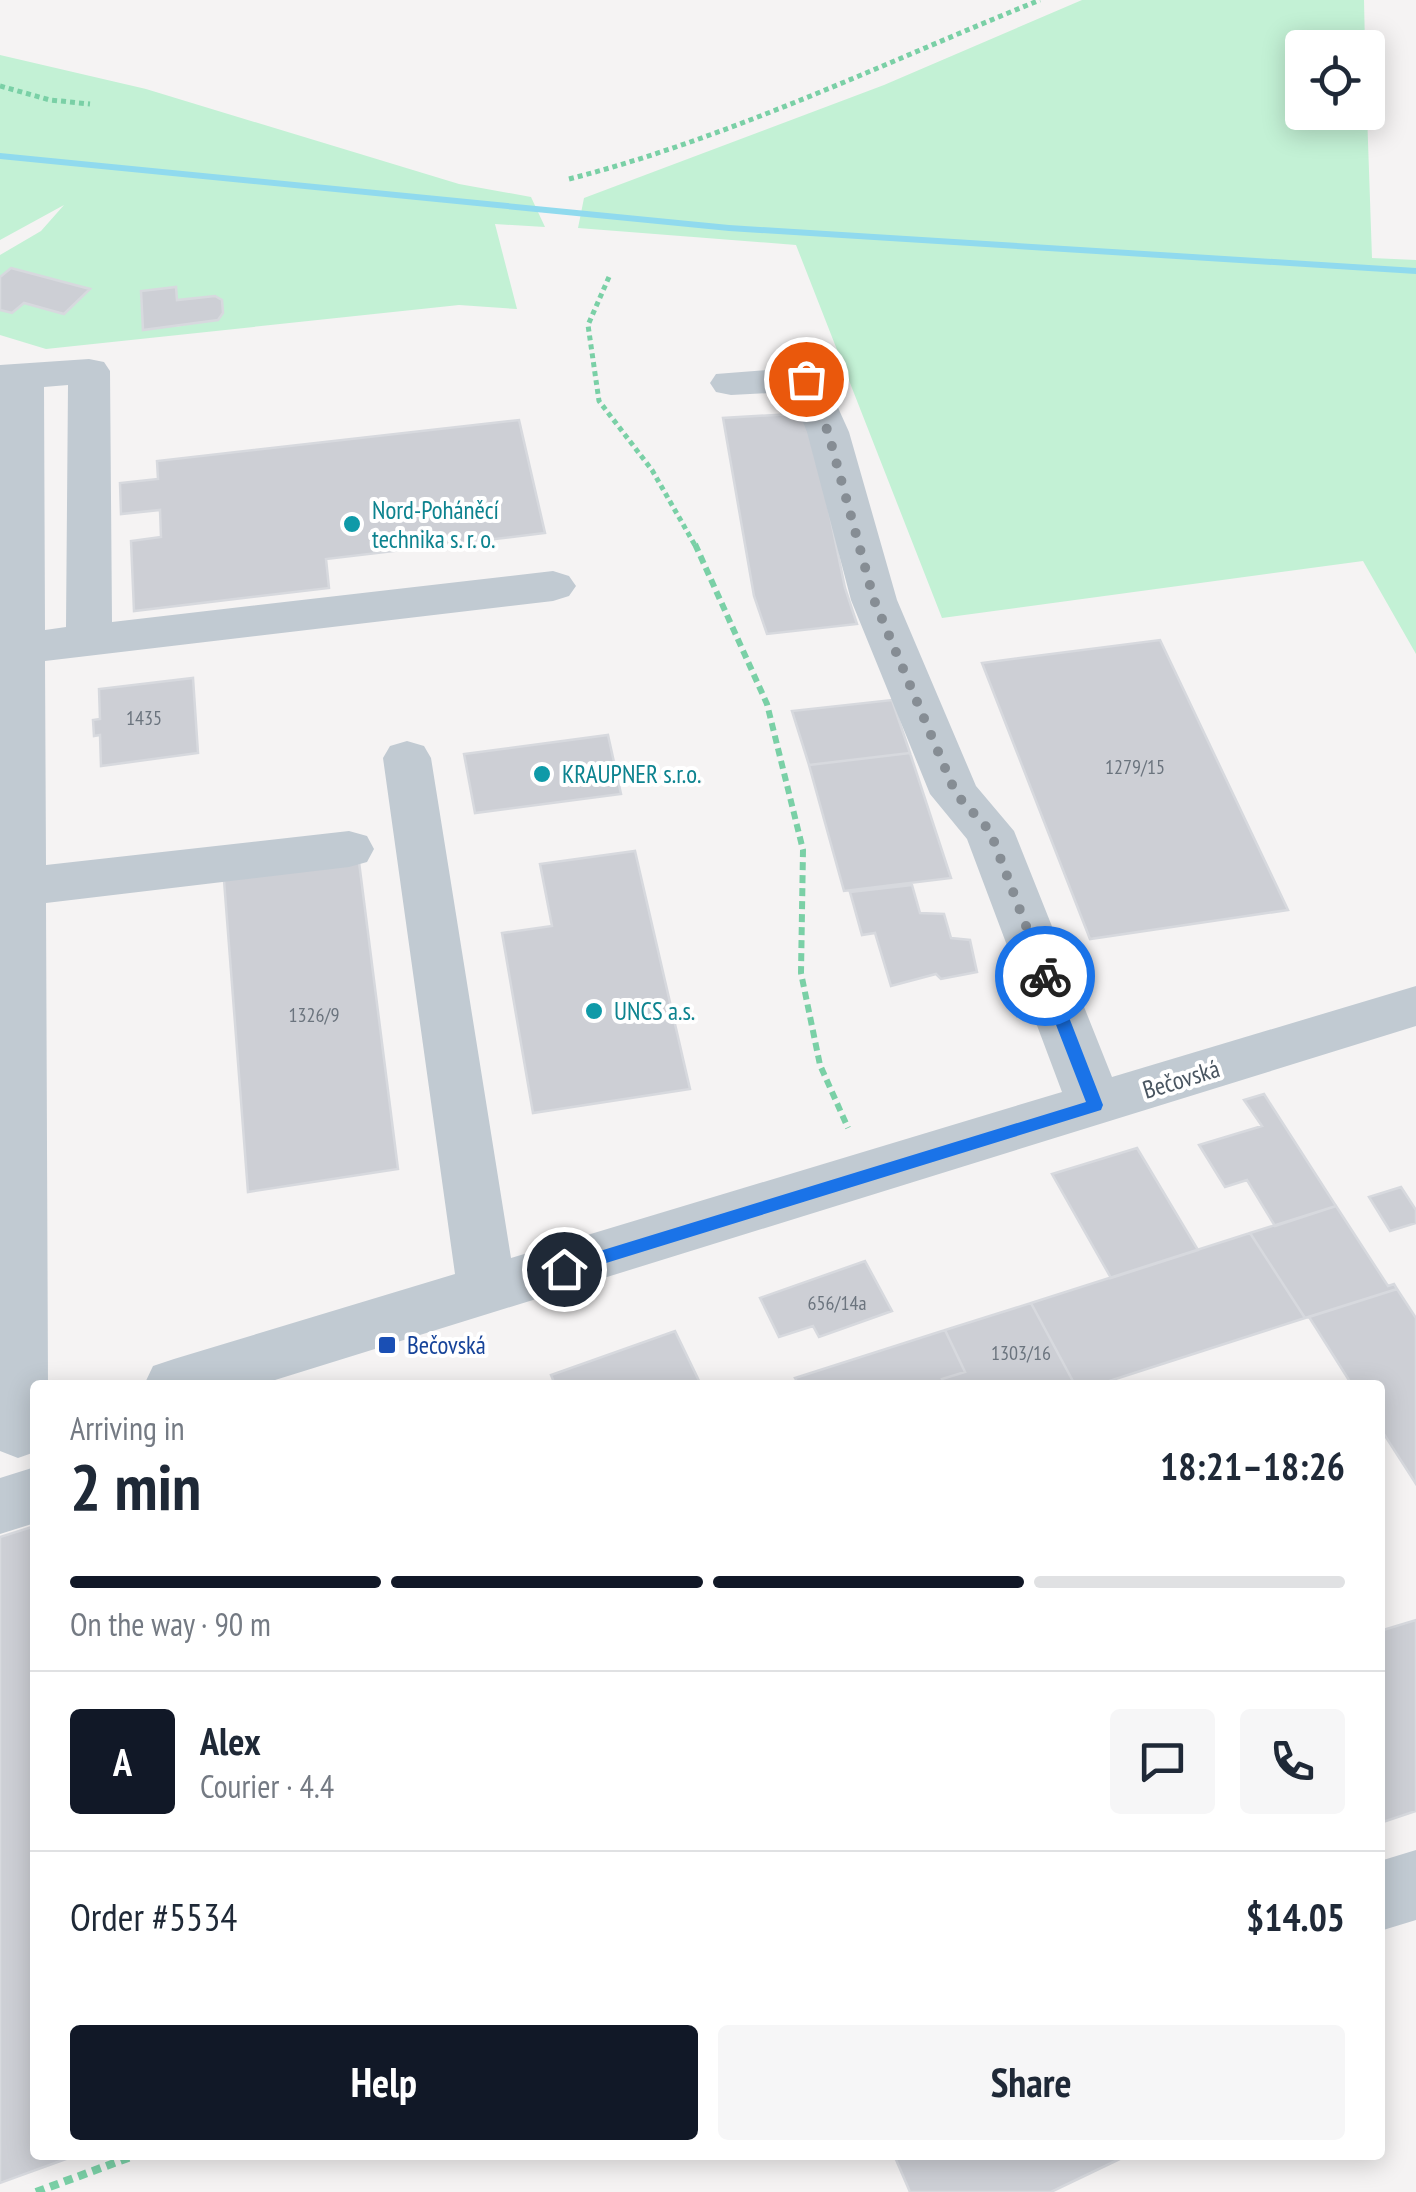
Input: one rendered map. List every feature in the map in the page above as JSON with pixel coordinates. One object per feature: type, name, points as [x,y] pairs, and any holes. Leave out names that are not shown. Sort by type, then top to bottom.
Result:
[{"type":"street","points":[[18,1431],[21,648],[11,465],[12,377],[89,371],[89,640]]},
{"type":"street","points":[[732,383],[806,379],[828,432],[874,600],[956,794],[990,831],[1095,1105]]},
{"type":"street","points":[[21,648],[553,586]]},
{"type":"street","points":[[408,758],[487,1292]]},
{"type":"street","points":[[20,887],[349,850]]},
{"type":"street","name":"Bečovská","points":[[191,1380],[1416,1006]]},
{"type":"street","points":[[0,1506],[30,1497]]},
{"type":"street","points":[[1385,1894],[1416,1885]]},
{"type":"path","points":[[569,179],[620,166],[690,140],[1040,0]]},
{"type":"path","points":[[0,86],[50,100],[90,104]]},
{"type":"path","points":[[609,277],[588,325],[600,401],[652,470],[692,538],[767,704],[803,850],[801,973],[820,1065],[869,1175]]},
{"type":"path","points":[[36,2192],[122,2160]]},
{"type":"green space","points":[[1082,0],[1364,0],[1365,30],[1285,30],[1285,130],[1368,130],[1372,258],[1416,260],[1416,654],[1363,561],[942,618],[796,245],[578,228],[584,198],[884,85]]},
{"type":"green space","points":[[0,55],[146,89],[459,184],[531,197],[545,227],[495,224],[517,309],[459,305],[46,349],[0,335],[0,310],[12,313],[24,303],[64,314],[89,290],[11,268],[0,277],[0,255],[41,231],[64,205],[0,240]],"holes":[[[175,287],[177,300],[215,296],[222,301],[223,313],[182,326],[143,329],[141,291]]]},
{"type":"building","points":[[11,268],[90,289],[64,314],[24,303],[12,313],[0,310],[0,277]]},
{"type":"building","points":[[176,287],[177,300],[215,296],[222,300],[223,313],[218,320],[143,330],[141,291]]},
{"type":"building","points":[[809,413],[845,588],[857,624],[767,634],[754,596],[723,418]]},
{"type":"building","name":"Nord-Poháněcí technika s. r. o.","points":[[519,420],[545,533],[326,559],[329,588],[134,611],[131,541],[161,537],[160,510],[121,514],[120,483],[158,479],[157,461]]},
{"type":"building","points":[[1160,640],[1288,910],[1090,939],[982,663]]},
{"type":"building","points":[[193,678],[198,753],[101,766],[100,735],[94,736],[93,720],[100,719],[99,689]]},
{"type":"building","points":[[892,700],[910,753],[809,765],[792,711]]},
{"type":"building","name":"KRAUPNER s.r.o.","points":[[608,735],[621,794],[475,813],[464,754]]},
{"type":"building","points":[[910,753],[951,878],[844,891],[809,765]]},
{"type":"building","name":"UNCS a.s.","points":[[635,851],[690,1089],[533,1113],[502,933],[552,926],[540,864]]},
{"type":"building","points":[[359,862],[398,1169],[248,1192],[224,880]]},
{"type":"building","points":[[912,885],[920,913],[944,914],[951,938],[970,940],[977,972],[941,979],[936,974],[891,986],[875,933],[862,935],[850,892]]},
{"type":"building","points":[[1264,1094],[1336,1206],[1275,1226],[1247,1180],[1225,1187],[1199,1145],[1262,1126],[1244,1100]]},
{"type":"building","points":[[1137,1148],[1198,1250],[1111,1278],[1052,1174]]},
{"type":"building","points":[[1401,1187],[1416,1210],[1416,1223],[1390,1231],[1369,1197]]},
{"type":"building","points":[[1336,1206],[1388,1286],[1394,1284],[1397,1289],[1305,1318],[1250,1233]]},
{"type":"building","points":[[1250,1233],[1305,1318],[1113,1380],[1072,1380],[1031,1303]]},
{"type":"building","points":[[865,1261],[892,1311],[819,1337],[813,1326],[779,1337],[760,1298]]},
{"type":"building","points":[[1397,1289],[1416,1318],[1416,1484],[1385,1436],[1385,1380],[1349,1380],[1309,1317]]},
{"type":"building","points":[[1031,1303],[1072,1380],[942,1380],[965,1372],[945,1330]]},
{"type":"building","points":[[945,1330],[965,1372],[942,1380],[795,1378]]},
{"type":"building","points":[[675,1331],[699,1380],[553,1380],[551,1375]]},
{"type":"building","points":[[30,1528],[30,2160],[63,2160],[0,2183],[0,1537]]},
{"type":"building","points":[[1416,1620],[1416,1811],[1385,1821],[1385,1629]]},
{"type":"building","points":[[896,2160],[1118,2160],[1051,2192],[910,2192]]},
{"type":"waterway","points":[[0,156],[729,228],[1416,271]]},
{"type":"way so far","points":[[806,379],[828,432],[874,600],[956,794],[990,831],[1045,976]]},
{"type":"place","name":"Nord-Poháněcí technika s. r. o.","points":[[352,524]]},
{"type":"place","name":"KRAUPNER s.r.o.","points":[[542,774]]},
{"type":"place","name":"UNCS a.s.","points":[[594,1011]]},
{"type":"place","name":"Bečovská","points":[[387,1345]]},
{"type":"route","points":[[564,1269],[1095,1105],[1045,976]]}]
